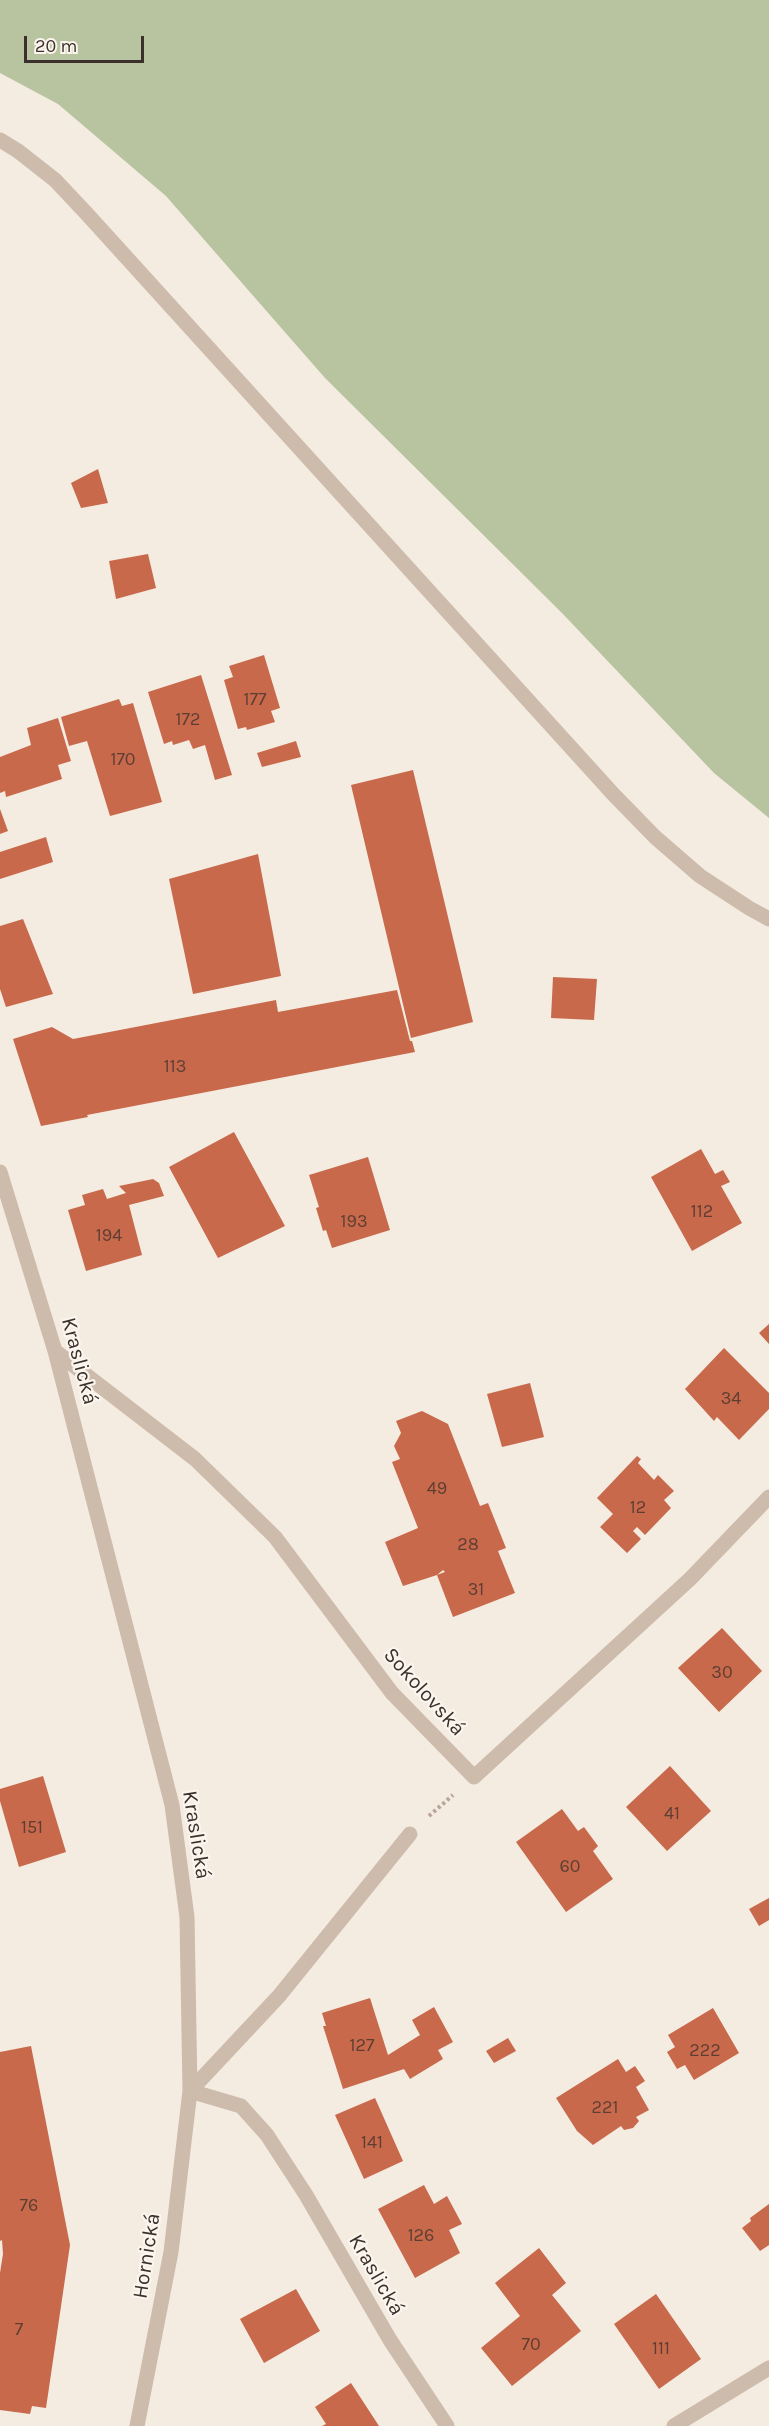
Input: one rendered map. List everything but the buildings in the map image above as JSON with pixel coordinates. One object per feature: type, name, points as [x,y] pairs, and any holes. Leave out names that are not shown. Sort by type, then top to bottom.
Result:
[{"type":"street","points":[[0,140],[55,180],[87,214],[614,795],[655,837],[700,876],[769,919]]},
{"type":"street","name":"Kraslická","points":[[0,1172],[55,1351],[172,1805],[187,1917],[190,2091],[242,2106],[267,2135],[306,2195],[390,2340],[447,2426]]},
{"type":"street","name":"Sokolovská","points":[[55,1351],[195,1459],[275,1537],[392,1692],[474,1777]]},
{"type":"street","points":[[474,1777],[690,1579],[769,1497]]},
{"type":"street","points":[[190,2091],[279,1996],[410,1834]]},
{"type":"street","name":"Hornická","points":[[137,2426],[171,2252],[190,2091]]},
{"type":"street","points":[[674,2426],[769,2368]]},
{"type":"path","points":[[410,1834],[474,1777]]},
{"type":"green space","points":[[0,0],[769,0],[769,818],[714,773],[562,613],[325,378],[166,196],[58,104],[0,73]]}]
